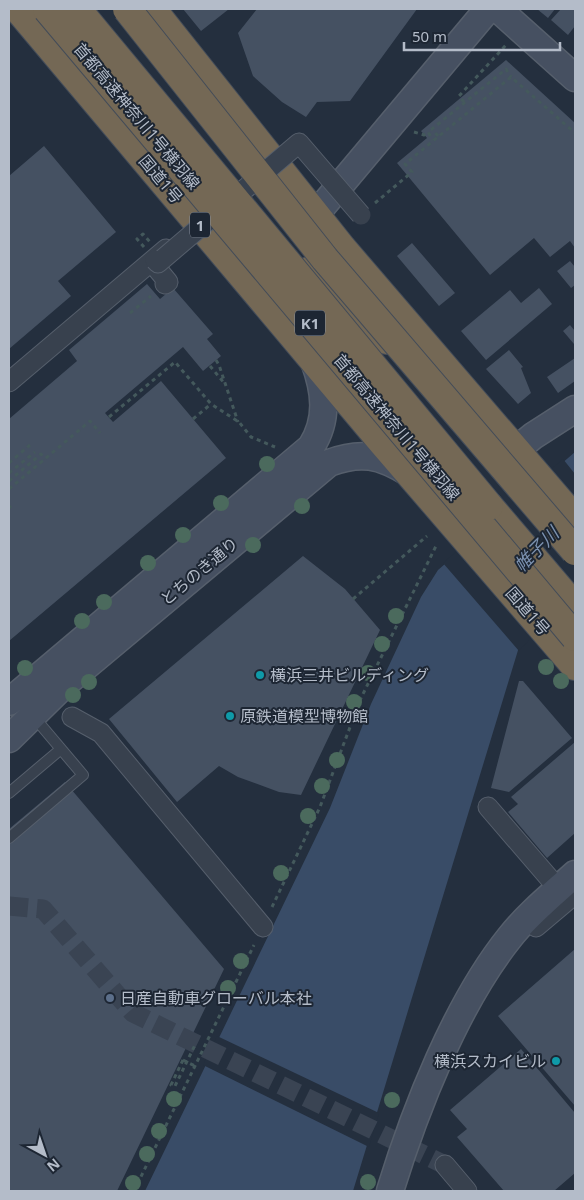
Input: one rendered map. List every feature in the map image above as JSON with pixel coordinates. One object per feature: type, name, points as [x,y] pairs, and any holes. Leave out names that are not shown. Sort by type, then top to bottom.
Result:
[{"type":"highway","name":"国道1号","points":[[18,9],[382,442],[575,666]]},
{"type":"highway","name":"首都高速神奈川1号横羽線","points":[[47,9],[575,637]]},
{"type":"highway","name":"国道1号","points":[[60,9],[304,304],[382,442]]},
{"type":"highway","points":[[77,9],[575,597]]},
{"type":"highway","points":[[93,9],[319,282],[342,305],[398,350],[467,393]]},
{"type":"highway","points":[[120,9],[142,43],[276,222],[575,597]]},
{"type":"highway","points":[[127,9],[325,258],[575,550]]},
{"type":"highway","points":[[152,9],[316,214],[575,519]]},
{"type":"street","points":[[316,214],[488,9]]},
{"type":"street","points":[[498,9],[575,78]]},
{"type":"street","points":[[160,289],[168,282],[154,265],[156,261],[300,143],[361,215]]},
{"type":"street","points":[[9,382],[170,246]]},
{"type":"street","name":"とちのき通り","points":[[9,739],[300,458],[319,435],[324,417],[324,398],[321,380],[314,361]]},
{"type":"street","points":[[516,450],[533,436],[575,409]]},
{"type":"street","name":"とちのき通り","points":[[9,702],[300,458],[329,463],[365,455],[396,465],[409,473]]},
{"type":"street","points":[[72,718],[101,733],[263,927]]},
{"type":"street","points":[[390,1191],[438,1064],[472,993],[510,937],[567,882],[488,807]]},
{"type":"street","points":[[445,1166],[461,1189]]},
{"type":"lane","points":[[9,838],[83,775],[33,716]]},
{"type":"lane","points":[[9,793],[61,749]]},
{"type":"path","points":[[464,102],[459,96],[509,41]]},
{"type":"path","points":[[438,136],[432,128],[506,69],[511,77],[575,133]]},
{"type":"path","points":[[361,215],[412,172],[405,164],[511,77]]},
{"type":"path","points":[[408,131],[424,135],[428,132],[433,140]]},
{"type":"path","points":[[130,313],[160,289]]},
{"type":"path","points":[[216,360],[239,422],[251,437],[300,458]]},
{"type":"path","points":[[109,417],[175,362],[210,404],[239,422]]},
{"type":"path","points":[[210,366],[226,386]]},
{"type":"path","points":[[193,419],[210,404]]},
{"type":"path","points":[[9,489],[90,421],[100,433]]},
{"type":"path","points":[[9,464],[30,445]]},
{"type":"path","points":[[9,473],[35,452]]},
{"type":"path","points":[[9,481],[41,454],[45,459]]},
{"type":"path","points":[[353,599],[427,536]]},
{"type":"path","points":[[134,1191],[320,807],[362,698],[436,546]]},
{"type":"path","points":[[195,1045],[175,1086],[171,1085],[183,1060],[195,1066]]},
{"type":"water","name":"帷子川","points":[[575,452],[575,585],[519,647],[353,1191],[145,1191],[330,808],[371,704],[421,597],[438,570]]},
{"type":"pier","points":[[563,459],[575,474],[575,589],[519,651],[443,563]]},
{"type":"pier","points":[[217,1036],[379,1113],[369,1147],[203,1065]]},
{"type":"building","points":[[183,9],[229,9],[201,31]]},
{"type":"building","points":[[257,9],[417,9],[350,101],[317,102],[306,117],[282,102],[253,76],[238,33]]},
{"type":"building","points":[[537,9],[555,9],[548,18]]},
{"type":"building","points":[[561,9],[575,9],[575,26],[568,35],[551,20]]},
{"type":"building","points":[[506,60],[575,123],[575,248],[570,241],[550,257],[534,238],[490,275],[397,163],[427,138],[421,131]]},
{"type":"building","points":[[44,146],[116,232],[58,281],[71,296],[9,349],[9,176]]},
{"type":"building","points":[[412,243],[455,293],[439,306],[397,256]]},
{"type":"building","points":[[570,261],[575,267],[575,285],[571,288],[557,271]]},
{"type":"building","points":[[147,284],[160,299],[173,288],[213,334],[207,339],[221,356],[203,371],[183,347],[105,413],[113,422],[161,381],[226,458],[9,641],[9,419],[77,361],[69,350]]},
{"type":"building","points":[[539,288],[552,304],[486,360],[461,331],[510,290],[521,303]]},
{"type":"building","points":[[570,325],[575,331],[574,344],[563,331]]},
{"type":"building","points":[[509,350],[523,367],[521,368],[531,393],[518,404],[486,369]]},
{"type":"building","points":[[575,358],[575,381],[558,393],[547,377]]},
{"type":"building","name":"横浜三井ビルディング","points":[[303,556],[345,589],[380,630],[301,795],[279,792],[238,777],[219,766],[177,802],[109,719]]},
{"type":"building","points":[[519,681],[523,681],[572,738],[509,792],[491,788]]},
{"type":"building","points":[[575,742],[575,833],[547,858],[508,812],[518,804],[511,797]]},
{"type":"building","name":"日産自動車グローバル本社","points":[[65,782],[224,969],[117,1191],[9,1191],[9,829]]},
{"type":"building","name":"横浜スカイビル","points":[[575,949],[575,1106],[498,1016]]},
{"type":"building","points":[[521,1049],[575,1113],[575,1173],[554,1191],[504,1191],[457,1137],[467,1129],[450,1110]]},
{"type":"tunnel","points":[[9,906],[43,909],[133,1013],[445,1165]]},
{"type":"place","name":"横浜三井ビルディング","points":[[260,675]]},
{"type":"place","name":"原鉄道模型博物館","points":[[230,716]]},
{"type":"place","name":"日産自動車グローバル本社","points":[[110,998]]},
{"type":"place","name":"横浜スカイビル","points":[[556,1061]]}]
